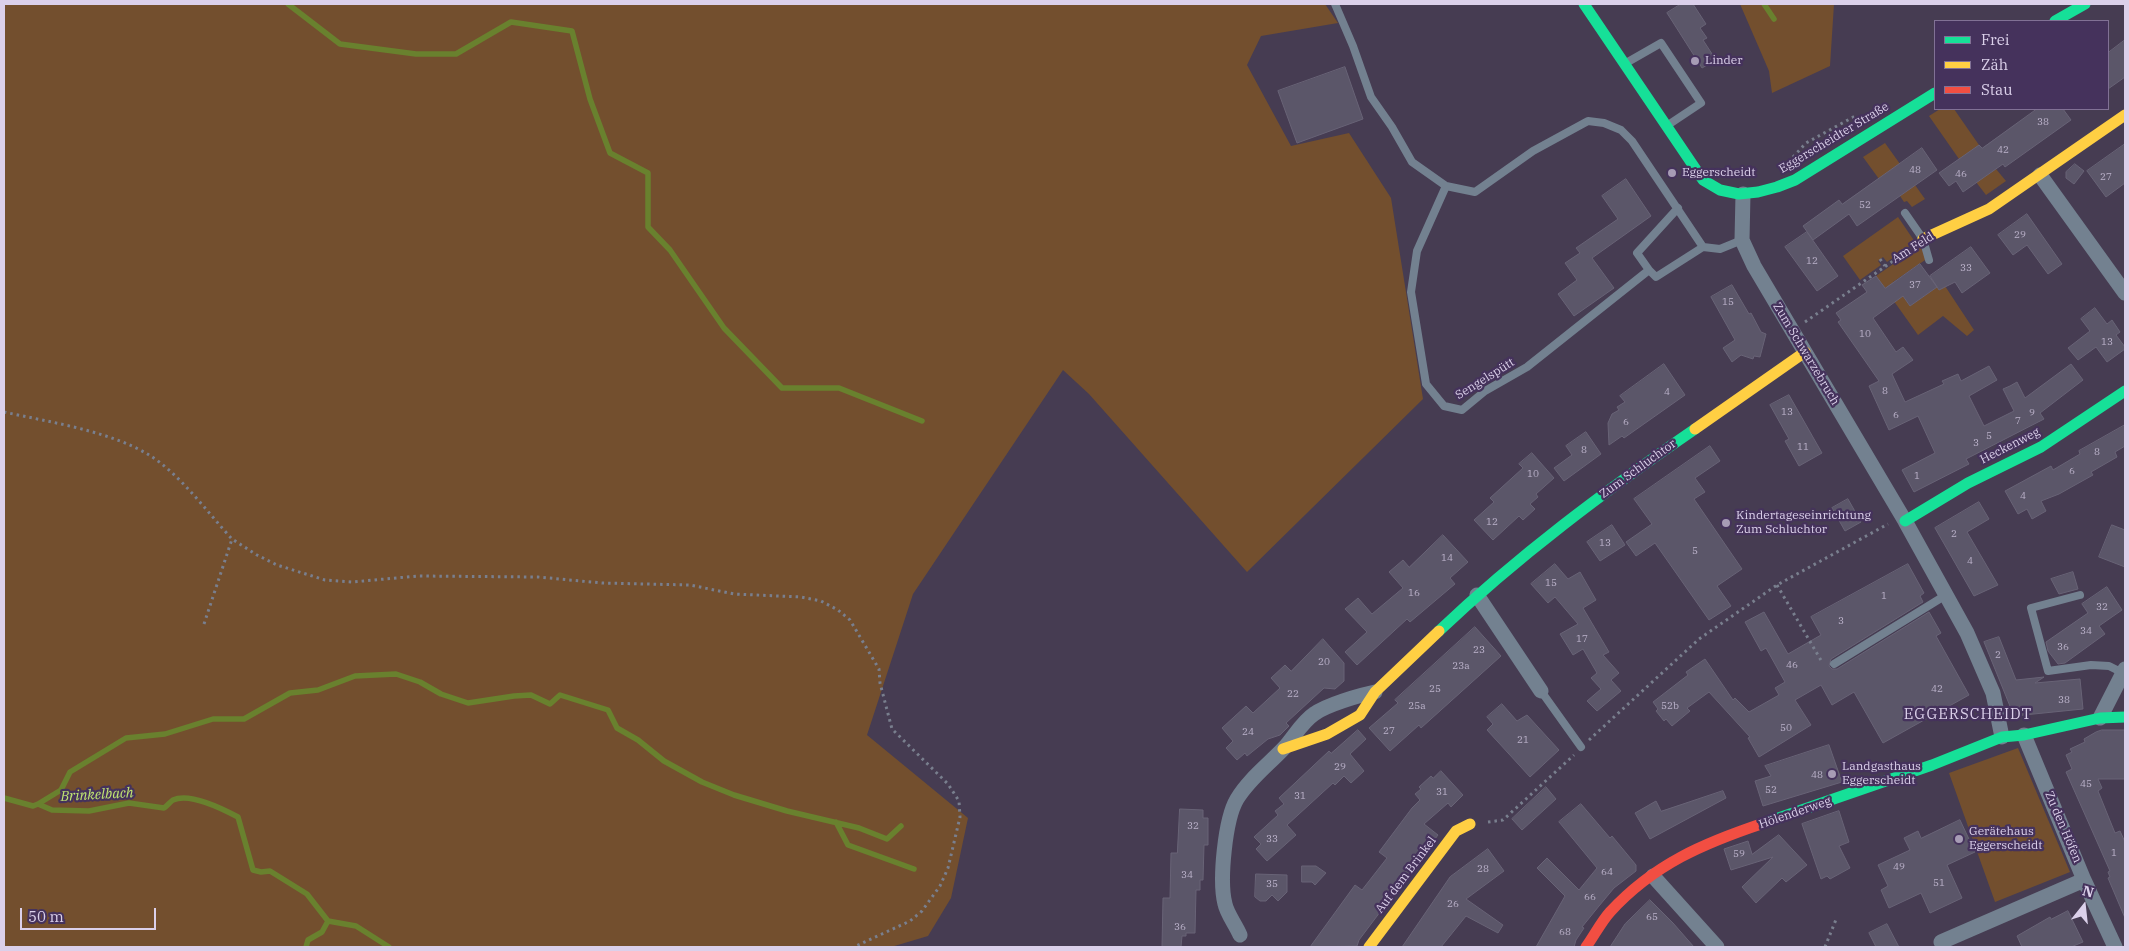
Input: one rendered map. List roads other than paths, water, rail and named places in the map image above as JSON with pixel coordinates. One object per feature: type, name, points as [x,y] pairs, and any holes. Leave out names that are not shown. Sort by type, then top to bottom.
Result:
[{"type":"street","points":[[1584,4],[1668,125],[1703,180],[1720,190],[1742,194]]},
{"type":"street","points":[[2057,20],[2085,4]]},
{"type":"street","name":"Eggerscheidter Straße","points":[[1742,194],[1770,190],[1795,180],[1934,94]]},
{"type":"street","name":"Am Feld","points":[[1924,239],[1989,208],[2040,175],[2125,115]]},
{"type":"street","points":[[2040,175],[2125,293]]},
{"type":"street","name":"Zum Schwarzebruch","points":[[1742,194],[1742,240],[1754,266],[1904,519],[1967,634],[1993,693],[2002,737]]},
{"type":"street","name":"Zum Schluchtor","points":[[1284,748],[1327,734],[1360,715],[1376,692],[1477,595],[1559,527],[1631,473],[1805,352]]},
{"type":"street","name":"Heckenweg","points":[[1904,519],[1968,483],[2041,447],[2125,391]]},
{"type":"street","points":[[1477,595],[1541,691]]},
{"type":"street","points":[[2100,718],[2124,671]]},
{"type":"street","name":"Zum Schluchtor","points":[[1240,934],[1225,904],[1224,871],[1229,816],[1237,798],[1260,770],[1284,748],[1315,713],[1354,697],[1376,692]]},
{"type":"street","name":"Hölenderweg","points":[[1586,947],[1609,913],[1664,865],[1719,838],[1932,765],[2002,737],[2024,735],[2100,718],[2125,717]]},
{"type":"street","name":"Zu den Höfen","points":[[2024,735],[2084,880],[2115,947]]},
{"type":"street","name":"Auf dem Brinkel","points":[[1369,947],[1456,832],[1470,824]]},
{"type":"street","points":[[1653,876],[1717,947]]},
{"type":"street","points":[[1941,942],[2084,880]]},
{"type":"lane","points":[[1335,4],[1353,46],[1371,97],[1392,127],[1412,162],[1446,186],[1475,192],[1533,151],[1588,121],[1604,123],[1622,130],[1632,141],[1703,247]]},
{"type":"lane","points":[[1625,63],[1661,42],[1701,103],[1668,125]]},
{"type":"lane","name":"Sengelspütt","points":[[1446,186],[1417,251],[1411,292],[1426,384],[1444,406],[1462,410],[1485,391],[1527,367],[1649,270]]},
{"type":"lane","points":[[1678,208],[1637,253],[1656,277],[1703,247],[1720,249],[1742,240]]},
{"type":"lane","points":[[1905,213],[1924,239],[1929,260]]},
{"type":"lane","points":[[1834,664],[1946,595]]},
{"type":"lane","points":[[2080,595],[2031,608],[2048,670],[2092,665],[2109,666],[2124,671]]},
{"type":"lane","points":[[1541,691],[1582,747]]},
{"type":"waterway","points":[[288,4],[340,44],[416,54],[456,54],[511,22],[572,31],[590,99],[610,153],[648,173],[648,227],[670,250],[724,328],[782,388],[839,388],[922,421]]},
{"type":"waterway","points":[[1764,4],[1774,19]]},
{"type":"waterway","points":[[38,804],[61,790],[70,772],[126,738],[165,734],[213,719],[244,719],[290,693],[318,690],[355,676],[396,674],[420,682],[441,694],[468,703],[531,695],[550,704],[560,695],[608,710],[617,728],[638,740],[664,761],[702,782],[734,795],[787,811],[859,828],[887,839],[901,826]]},
{"type":"waterway","name":"Brinkelbach","points":[[4,798],[33,806],[38,804],[52,810],[89,811],[129,803],[164,808],[173,800],[180,798],[197,800],[215,806],[238,817],[253,870],[261,872],[270,871],[307,894],[328,921],[356,926],[389,947]]},
{"type":"waterway","points":[[836,822],[848,845],[914,869]]},
{"type":"waterway","points":[[306,947],[308,940],[322,932],[328,921]]},
{"type":"place","name":"Linder","points":[[1695,61]]},
{"type":"place","name":"Eggerscheidt","points":[[1672,173]]},
{"type":"place","name":"Kindertageseinrichtung Zum Schluchtor","points":[[1726,523]]},
{"type":"place","name":"Landgasthaus Eggerscheidt","points":[[1832,774]]},
{"type":"place","name":"Gerätehaus Eggerscheidt","points":[[1959,839]]},
{"type":"district","name":"EGGERSCHEIDT","points":[[1968,715]]}]
